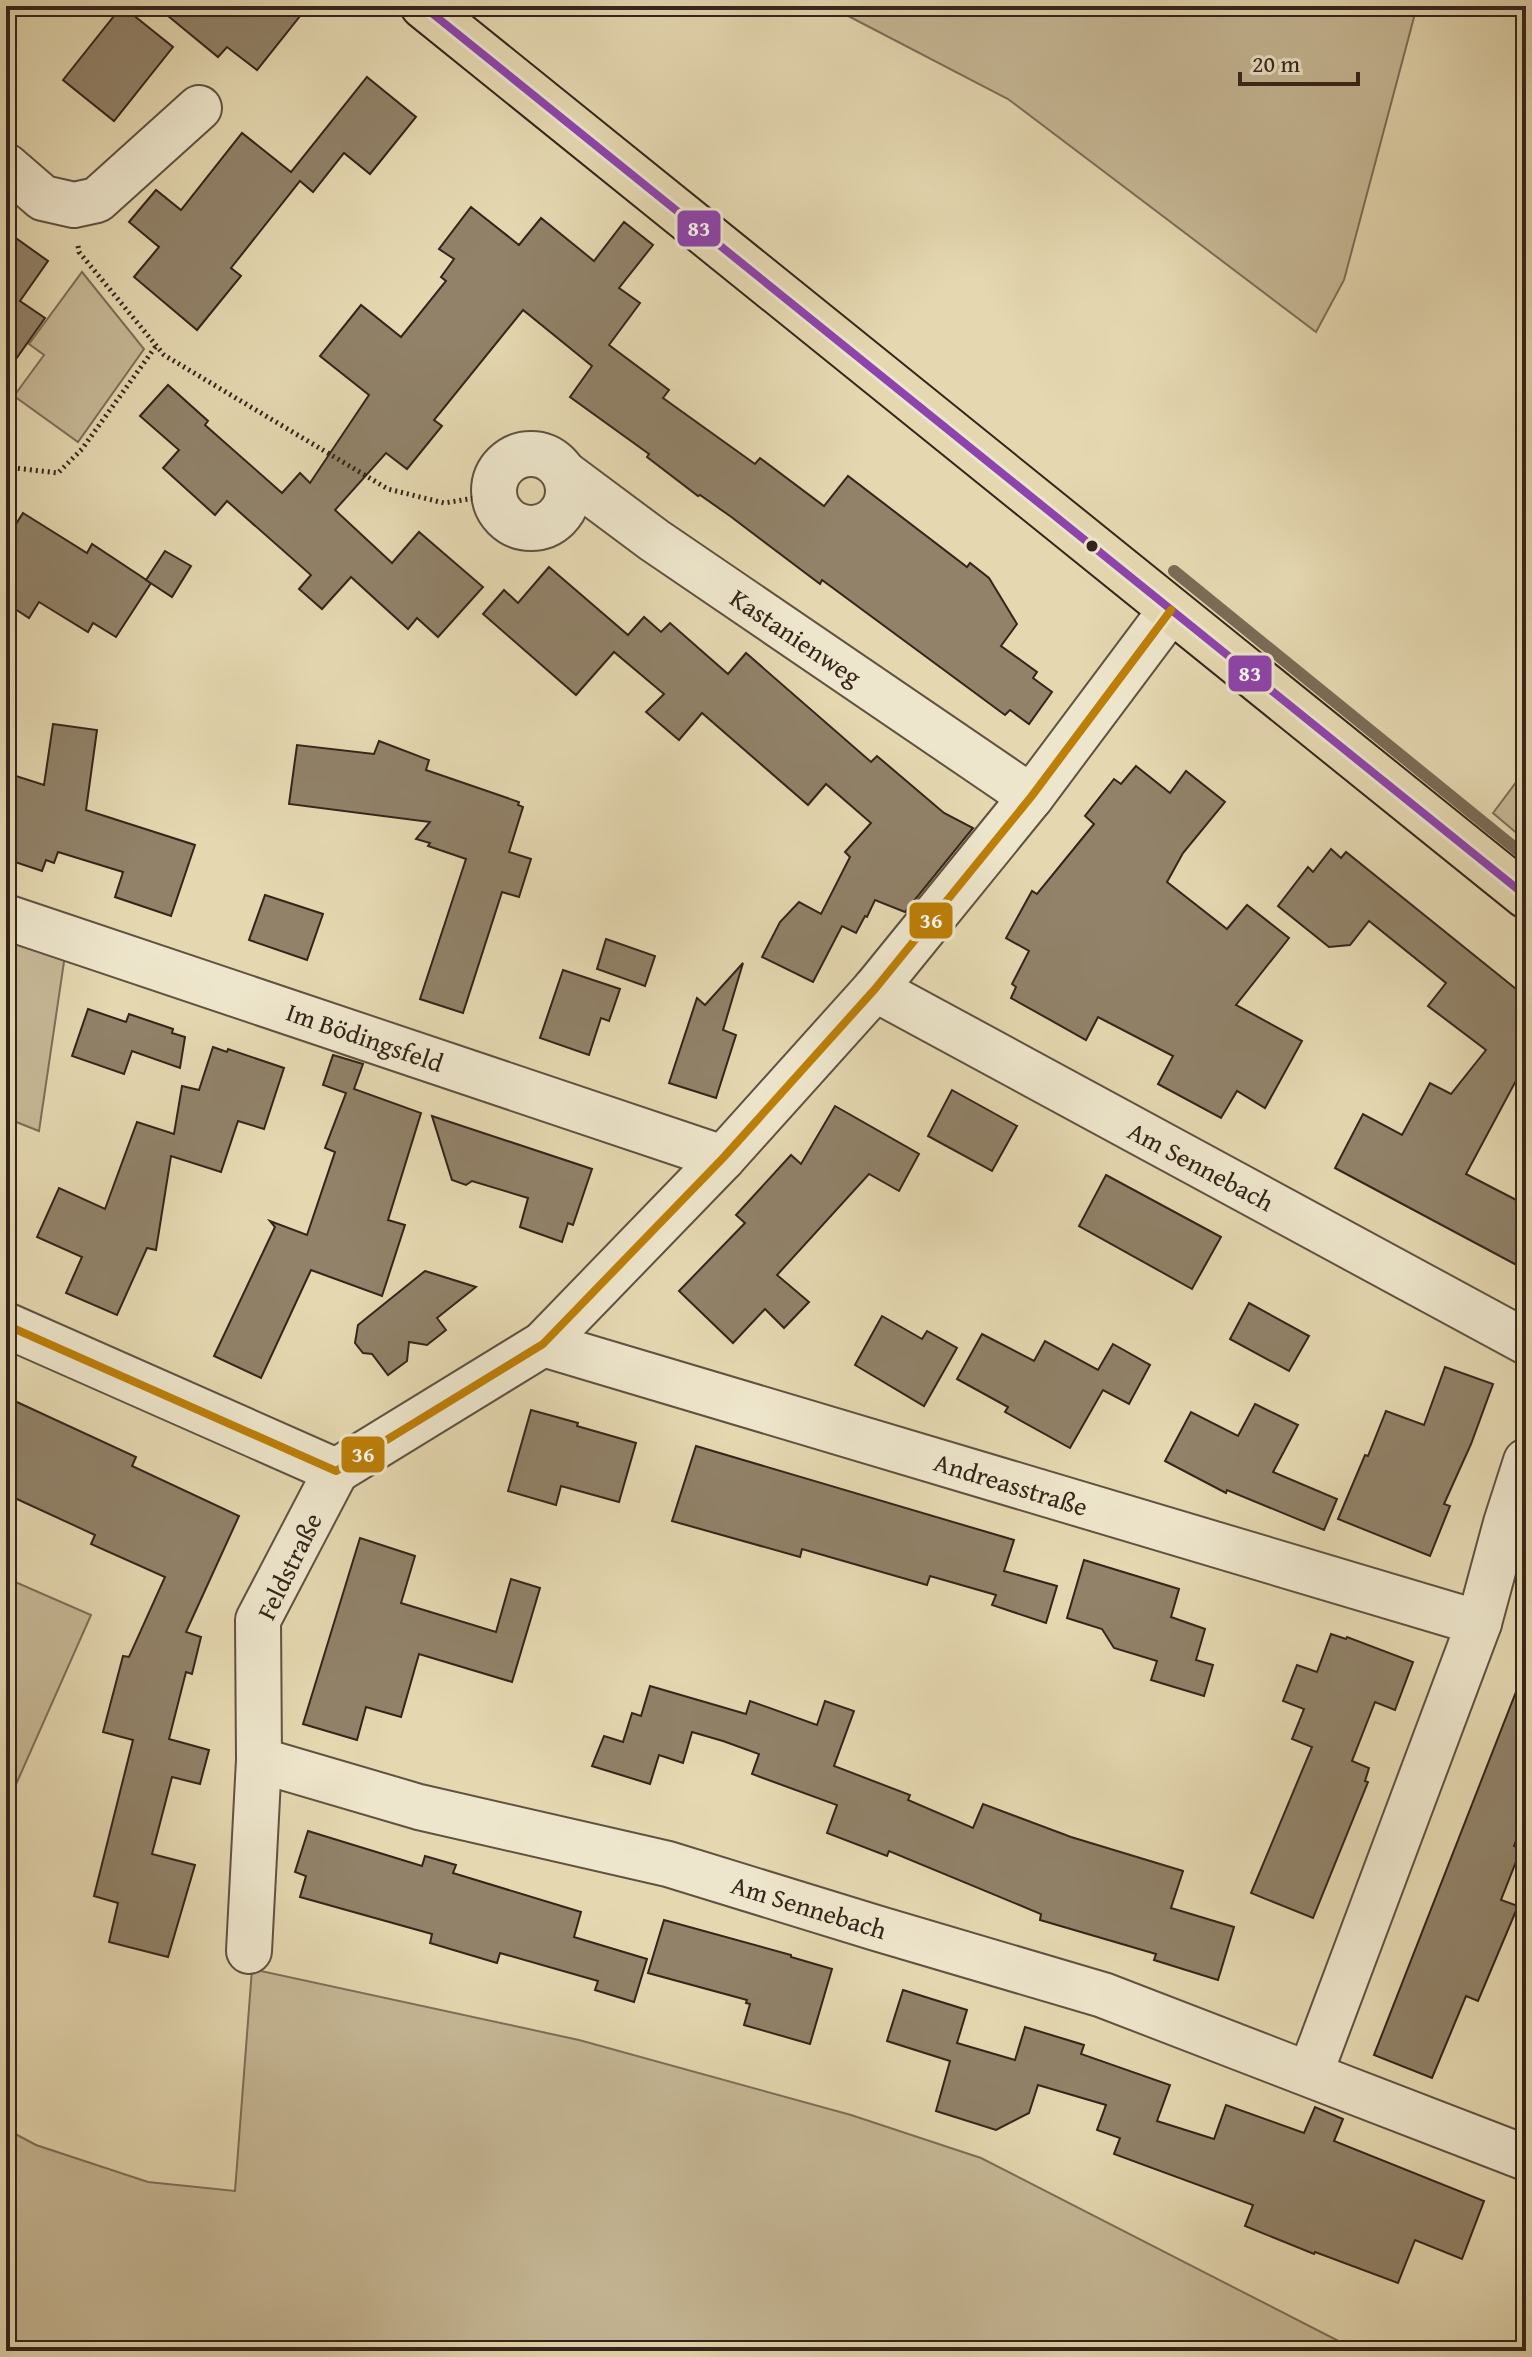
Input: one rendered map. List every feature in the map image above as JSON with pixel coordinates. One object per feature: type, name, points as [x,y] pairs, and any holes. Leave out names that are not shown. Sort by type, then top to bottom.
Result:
[{"type":"main road","points":[[423,6],[1526,896]]},
{"type":"street","points":[[6,166],[43,198],[74,205],[97,200],[199,108]]},
{"type":"street","name":"Kastanienweg","points":[[493,495],[498,509],[508,520],[521,527],[535,528],[549,524],[560,514],[567,501],[568,487],[564,473],[654,540],[1031,797]]},
{"type":"street","points":[[6,1325],[336,1471],[543,1344],[723,1158],[875,989],[1031,797],[1171,610]]},
{"type":"street","name":"Im Bödingsfeld","points":[[6,917],[723,1158]]},
{"type":"street","name":"Am Sennebach","points":[[875,989],[1526,1342]]},
{"type":"street","name":"Andreasstraße","points":[[543,1344],[1479,1623]]},
{"type":"street","points":[[1310,2074],[1516,1530],[1526,1461]]},
{"type":"street","name":"Feldstraße","points":[[259,1760],[258,1620],[336,1471]]},
{"type":"street","points":[[249,1951],[259,1760]]},
{"type":"street","name":"Am Sennebach","points":[[259,1760],[419,1807],[668,1864],[1103,1995],[1526,2158]]},
{"type":"path","points":[[74,205],[79,252],[164,355],[388,489],[444,503],[493,495]]},
{"type":"path","points":[[6,467],[58,473],[82,449],[156,346]]},
{"type":"shaded area","points":[[829,6],[1417,6],[1344,280],[1316,332],[1008,99]]},
{"type":"shaded area","points":[[82,272],[144,349],[78,442],[14,396],[44,355],[29,344]]},
{"type":"shaded area","points":[[1526,769],[1526,841],[1493,813]]},
{"type":"shaded area","points":[[6,935],[65,955],[39,1131],[6,1118]]},
{"type":"shaded area","points":[[6,1578],[91,1615],[6,1807]]},
{"type":"shaded area","points":[[252,1969],[579,2040],[851,2115],[981,2158],[1358,2351],[6,2351],[6,2129],[36,2145],[148,2182],[235,2191]]},
{"type":"building","points":[[122,6],[173,47],[114,121],[63,80]]},
{"type":"building","points":[[156,6],[308,6],[257,70],[227,47],[218,57]]},
{"type":"building","points":[[367,77],[416,117],[370,174],[344,153],[313,192],[300,181],[231,268],[241,276],[197,330],[134,277],[159,247],[129,222],[156,190],[181,210],[242,133],[291,172]]},
{"type":"building","points":[[471,207],[519,245],[541,218],[594,261],[624,222],[653,245],[619,288],[640,303],[609,345],[669,390],[663,398],[755,464],[760,458],[824,506],[848,476],[967,567],[970,563],[989,578],[1017,624],[1001,646],[1037,672],[1033,678],[1052,692],[1029,724],[1010,710],[1005,715],[822,580],[820,584],[730,516],[698,496],[647,457],[649,454],[570,397],[592,366],[523,310],[434,420],[442,426],[407,469],[386,453],[335,510],[392,563],[419,532],[483,587],[438,637],[417,618],[408,629],[351,577],[322,609],[299,589],[311,575],[227,501],[215,515],[163,468],[179,450],[140,416],[168,385],[208,421],[205,425],[282,493],[300,473],[310,483],[369,395],[320,356],[361,305],[401,337],[446,281],[441,277],[454,259],[439,249]]},
{"type":"building","points":[[6,231],[48,261],[20,301],[45,318],[6,373]]},
{"type":"building","points":[[23,513],[87,553],[92,544],[151,583],[116,637],[93,623],[88,632],[39,602],[29,618],[6,603],[6,540]]},
{"type":"building","points":[[165,551],[191,566],[172,597],[146,580]]},
{"type":"building","points":[[549,567],[628,635],[644,617],[661,632],[670,623],[728,674],[746,653],[871,762],[877,756],[944,813],[973,828],[905,912],[875,900],[856,933],[842,926],[813,982],[762,957],[780,922],[799,902],[821,914],[850,857],[845,852],[871,823],[826,784],[808,805],[702,713],[679,740],[646,712],[664,694],[614,652],[576,695],[483,614],[504,590],[518,603]]},
{"type":"building","points":[[53,724],[97,730],[86,810],[195,845],[171,916],[115,897],[123,872],[58,852],[54,863],[46,860],[42,871],[6,859],[6,806],[16,776],[44,785]]},
{"type":"building","points":[[379,741],[429,760],[426,770],[519,802],[518,805],[523,807],[509,852],[531,859],[519,897],[502,892],[463,1013],[420,999],[466,859],[416,839],[430,822],[289,804],[297,745],[374,754]]},
{"type":"building","points":[[1136,766],[1170,793],[1186,771],[1225,802],[1183,853],[1167,882],[1227,929],[1247,905],[1289,938],[1236,1005],[1302,1041],[1265,1108],[1237,1091],[1221,1118],[1158,1084],[1173,1056],[1098,1017],[1086,1040],[1011,998],[1016,987],[1012,984],[1029,951],[1006,938],[1032,891],[1037,894],[1094,824],[1085,816],[1114,779],[1121,784]]},
{"type":"building","points":[[1331,849],[1341,858],[1346,852],[1526,997],[1526,1062],[1466,1174],[1526,1205],[1526,1270],[1335,1168],[1363,1114],[1402,1135],[1430,1083],[1451,1094],[1486,1050],[1428,1006],[1446,983],[1369,921],[1350,945],[1329,947],[1278,906],[1308,867],[1313,872]]},
{"type":"building","points":[[265,895],[323,914],[307,960],[249,940]]},
{"type":"building","points":[[606,939],[655,956],[645,986],[597,969]]},
{"type":"building","points":[[743,963],[723,1030],[736,1035],[716,1098],[669,1083],[697,998],[705,1005]]},
{"type":"building","points":[[563,970],[620,989],[609,1021],[601,1018],[589,1055],[540,1038]]},
{"type":"building","points":[[88,1009],[126,1022],[129,1014],[173,1029],[172,1033],[185,1037],[180,1068],[132,1051],[124,1074],[72,1056]]},
{"type":"building","points":[[213,1047],[284,1068],[264,1129],[238,1121],[221,1172],[171,1156],[156,1250],[147,1248],[117,1315],[66,1293],[82,1257],[37,1237],[59,1188],[105,1209],[137,1122],[174,1134],[182,1086],[199,1090]]},
{"type":"building","points":[[333,1055],[363,1064],[354,1089],[421,1113],[388,1220],[405,1225],[382,1296],[311,1270],[261,1378],[214,1356],[275,1227],[270,1221],[307,1235],[335,1152],[325,1148],[346,1093],[323,1085]]},
{"type":"building","points":[[952,1090],[1017,1126],[992,1171],[928,1136]]},
{"type":"building","points":[[835,1106],[919,1154],[899,1191],[869,1174],[777,1275],[809,1302],[784,1328],[765,1309],[733,1343],[679,1291],[745,1223],[736,1215],[791,1155],[801,1164]]},
{"type":"building","points":[[432,1116],[592,1169],[573,1225],[568,1223],[562,1242],[520,1227],[528,1198],[472,1181],[466,1185],[452,1180]]},
{"type":"building","points":[[1106,1175],[1221,1237],[1192,1289],[1079,1226]]},
{"type":"building","points":[[425,1271],[476,1287],[437,1318],[446,1330],[427,1345],[409,1342],[407,1361],[388,1375],[372,1354],[363,1353],[355,1343],[358,1325]]},
{"type":"building","points":[[1249,1303],[1309,1336],[1289,1371],[1230,1339]]},
{"type":"building","points":[[882,1316],[922,1339],[927,1331],[957,1348],[924,1406],[855,1365]]},
{"type":"building","points":[[982,1334],[1034,1361],[1045,1341],[1098,1370],[1113,1344],[1150,1365],[1129,1404],[1103,1390],[1070,1448],[1005,1412],[1008,1407],[957,1379]]},
{"type":"building","points":[[1445,1367],[1493,1384],[1444,1504],[1450,1506],[1430,1556],[1338,1519],[1386,1411],[1424,1425]]},
{"type":"building","points":[[6,1397],[136,1457],[132,1466],[239,1516],[186,1632],[201,1637],[192,1674],[186,1672],[169,1739],[209,1750],[200,1784],[172,1777],[152,1854],[195,1865],[168,1957],[109,1942],[118,1903],[94,1896],[133,1740],[103,1732],[123,1656],[129,1657],[165,1577],[91,1544],[95,1535],[6,1494]]},
{"type":"building","points":[[1255,1404],[1298,1425],[1273,1472],[1337,1499],[1324,1530],[1227,1490],[1226,1493],[1165,1461],[1191,1412],[1238,1436]]},
{"type":"building","points":[[531,1410],[636,1443],[619,1502],[561,1486],[556,1505],[508,1491]]},
{"type":"building","points":[[696,1446],[1014,1540],[1004,1571],[1057,1586],[1046,1623],[992,1605],[996,1595],[930,1576],[927,1585],[802,1549],[800,1557],[672,1521]]},
{"type":"building","points":[[360,1538],[415,1556],[401,1603],[496,1632],[511,1579],[540,1588],[512,1682],[419,1654],[401,1717],[366,1707],[357,1740],[303,1724]]},
{"type":"building","points":[[1084,1560],[1179,1589],[1171,1617],[1205,1629],[1196,1660],[1213,1665],[1204,1696],[1151,1680],[1157,1661],[1114,1648],[1102,1629],[1067,1618]]},
{"type":"building","points":[[1331,1634],[1413,1662],[1395,1710],[1375,1702],[1352,1761],[1369,1768],[1365,1781],[1368,1782],[1313,1918],[1251,1893],[1312,1747],[1292,1739],[1304,1709],[1283,1701],[1297,1665],[1317,1672]]},
{"type":"building","points":[[1523,1674],[1526,1674],[1526,1815],[1514,1846],[1521,1849],[1501,1900],[1518,1906],[1478,2001],[1466,1996],[1432,2078],[1374,2055]]},
{"type":"building","points":[[650,1686],[746,1714],[750,1701],[817,1725],[825,1701],[854,1711],[834,1766],[910,1795],[908,1800],[973,1828],[983,1804],[1071,1837],[1183,1871],[1171,1908],[1234,1927],[1218,1980],[1154,1960],[1156,1954],[1040,1920],[1041,1914],[889,1851],[887,1856],[827,1833],[837,1805],[752,1774],[759,1754],[723,1741],[692,1732],[683,1763],[659,1755],[650,1784],[592,1766],[604,1736],[623,1742],[632,1713],[641,1716]]},
{"type":"building","points":[[308,1831],[422,1866],[425,1856],[456,1865],[453,1873],[581,1912],[574,1937],[647,1959],[634,2002],[595,1990],[598,1981],[500,1953],[497,1963],[430,1943],[432,1934],[300,1897],[306,1876],[295,1872]]},
{"type":"building","points":[[664,1920],[832,1969],[810,2044],[744,2025],[750,2004],[746,2003],[747,2000],[648,1973]]},
{"type":"building","points":[[903,1990],[967,2010],[957,2043],[1015,2060],[1025,2027],[1084,2045],[1081,2054],[1170,2085],[1157,2121],[1214,2139],[1226,2105],[1304,2133],[1315,2107],[1343,2119],[1334,2141],[1484,2201],[1462,2259],[1415,2240],[1398,2283],[1245,2226],[1253,2205],[1114,2154],[1120,2138],[1097,2130],[1106,2105],[1038,2085],[1029,2113],[996,2130],[936,2111],[950,2061],[887,2041]]},
{"type":"waterway","points":[[1174,571],[1526,857]]},
{"type":"transit line","name":"83","points":[[423,6],[1526,896]]},
{"type":"transit line","name":"36","points":[[6,1325],[336,1471],[543,1344],[723,1158],[875,989],[1031,797],[1171,610]]}]
